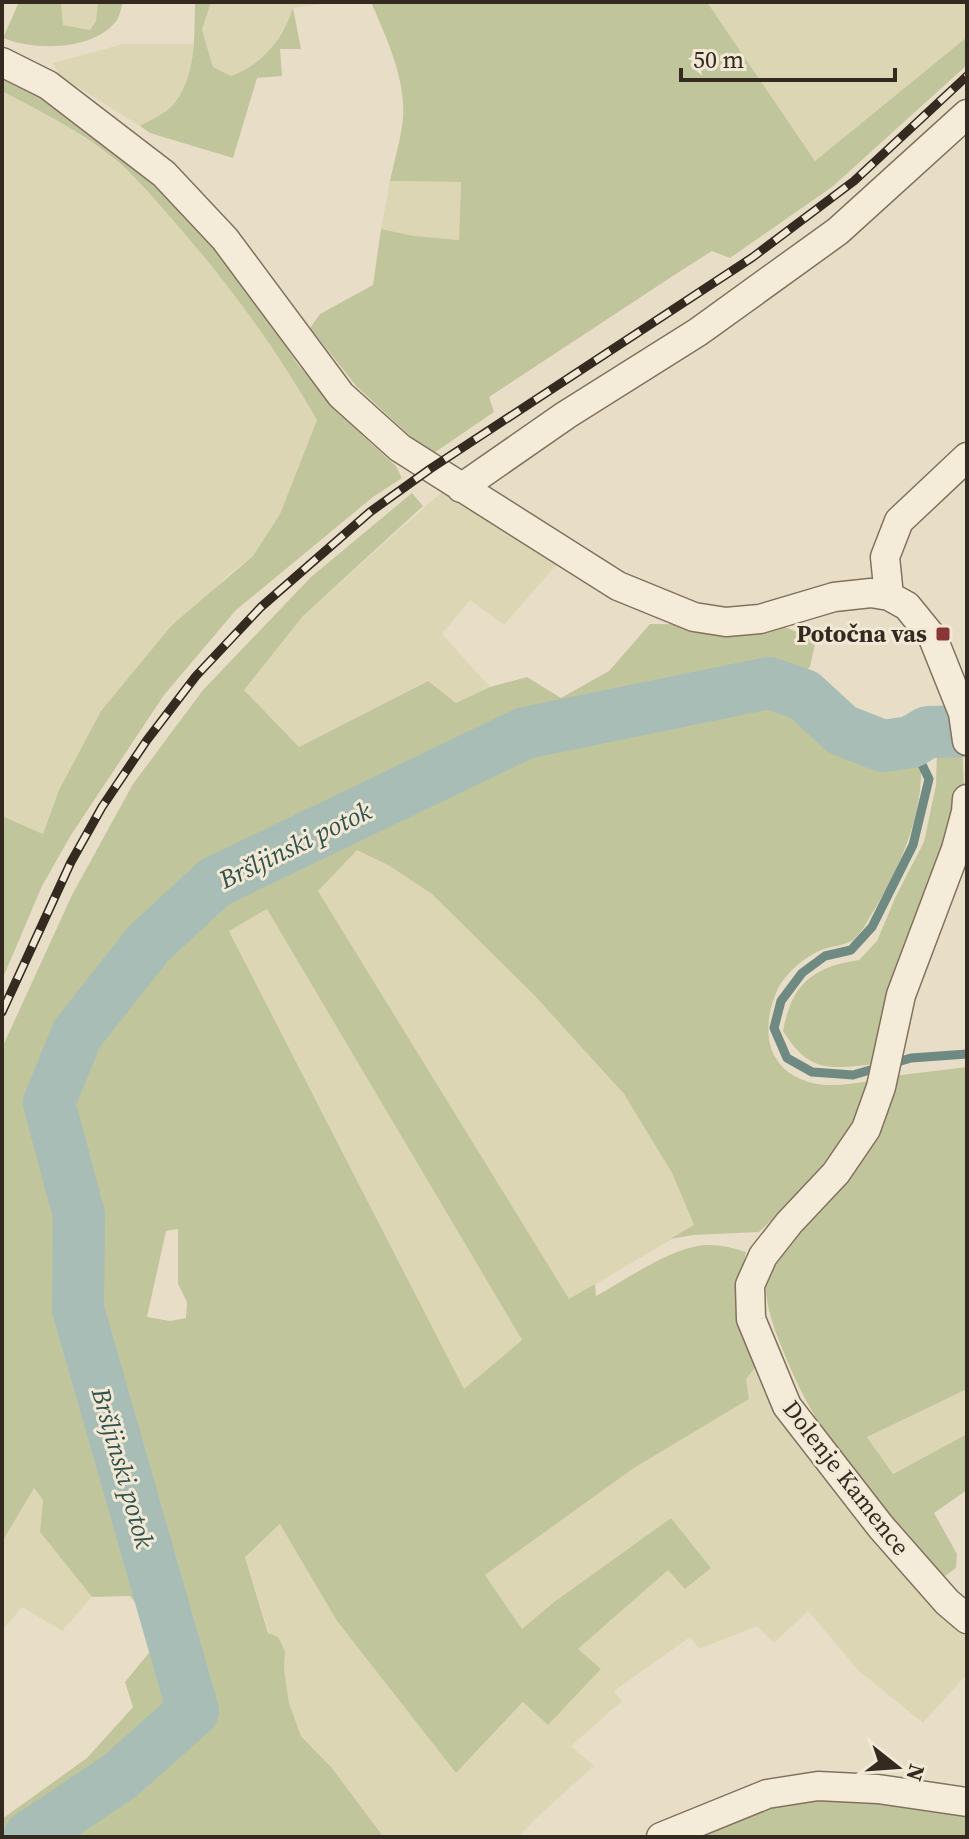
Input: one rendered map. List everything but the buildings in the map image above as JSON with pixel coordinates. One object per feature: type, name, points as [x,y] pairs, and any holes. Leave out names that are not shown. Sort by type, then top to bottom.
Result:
[{"type":"street","points":[[2,62],[48,85],[164,174],[225,239],[341,395],[400,448],[618,586],[694,617],[726,622],[760,619],[834,597],[871,593],[889,596],[919,617],[933,638],[963,713],[967,741]]},
{"type":"street","points":[[461,488],[566,415],[698,332],[838,231],[967,114]]},
{"type":"street","points":[[889,596],[885,557],[899,521],[967,457]]},
{"type":"street","name":"Dolenje Kamence","points":[[967,799],[956,849],[901,995],[881,1087],[866,1129],[836,1173],[763,1256],[750,1285],[751,1319],[787,1406],[881,1527],[947,1602],[967,1619]]},
{"type":"street","points":[[661,1837],[767,1794],[818,1786],[878,1789],[967,1802]]},
{"type":"shaded area","points":[[61,2],[98,2],[96,21],[91,30],[63,25]]},
{"type":"shaded area","points":[[211,2],[335,2],[293,8],[270,51],[244,71],[231,76],[213,67],[202,30]]},
{"type":"shaded area","points":[[707,2],[967,2],[967,37],[815,161]]},
{"type":"shaded area","points":[[123,44],[194,44],[190,79],[171,108],[140,126],[60,76],[53,63]]},
{"type":"shaded area","points":[[2,91],[68,127],[107,153],[139,182],[218,270],[291,374],[317,420],[280,514],[253,556],[229,574],[101,711],[59,790],[43,834],[2,816]]},
{"type":"shaded area","points":[[390,181],[461,182],[459,240],[381,229]]},
{"type":"shaded area","points":[[443,491],[558,563],[504,625],[470,600],[442,634],[490,687],[456,704],[427,681],[299,747],[244,690],[303,616]]},
{"type":"shaded area","points":[[357,849],[432,894],[534,995],[624,1094],[672,1173],[694,1226],[569,1300],[318,891]]},
{"type":"shaded area","points":[[268,909],[522,1340],[464,1389],[229,930]]},
{"type":"shaded area","points":[[759,1363],[967,1629],[967,1674],[923,1723],[859,1671],[808,1611],[774,1643],[757,1626],[699,1649],[690,1637],[614,1691],[622,1701],[571,1746],[594,1766],[519,1837],[380,1837],[382,1835],[332,1768],[301,1735],[289,1703],[285,1651],[269,1633],[245,1556],[281,1524],[337,1621],[456,1773],[524,1702],[549,1724],[601,1669],[577,1650],[668,1569],[685,1589],[711,1568],[671,1518],[554,1602],[522,1629],[485,1575],[634,1468],[749,1399],[746,1379]]},
{"type":"shaded area","points":[[967,1389],[967,1434],[892,1474],[867,1436]]},
{"type":"shaded area","points":[[33,1487],[43,1499],[40,1532],[92,1597],[62,1631],[22,1607],[2,1631],[2,1542]]},
{"type":"green space","points":[[19,2],[61,2],[63,25],[90,30],[96,21],[98,2],[123,2],[117,20],[94,38],[63,46],[47,46],[3,38]]},
{"type":"green space","points":[[195,2],[211,2],[202,30],[213,67],[231,76],[252,65],[270,50],[293,8],[301,49],[280,49],[282,76],[257,78],[233,158],[150,133],[140,126],[172,106],[186,83],[194,43]]},
{"type":"green space","points":[[371,2],[707,2],[815,161],[967,37],[967,65],[832,187],[730,258],[712,251],[489,397],[494,412],[431,455],[357,387],[310,328],[320,314],[373,285],[381,229],[459,240],[461,182],[390,181],[401,134],[403,103],[394,58]]},
{"type":"green space","points":[[2,72],[112,141],[209,235],[299,366],[364,437],[396,466],[402,478],[373,497],[236,610],[164,695],[71,835],[42,886],[2,980],[2,816],[43,834],[59,790],[101,711],[172,625],[253,556],[280,514],[317,420],[249,315],[212,266],[148,192],[95,144],[2,91]]},
{"type":"green space","points":[[412,493],[423,506],[303,616],[244,690],[299,747],[428,681],[456,703],[490,687],[527,677],[561,698],[609,671],[650,624],[779,625],[816,639],[810,667],[791,682],[795,713],[809,730],[832,747],[858,760],[887,766],[910,760],[921,766],[918,806],[898,866],[860,933],[847,943],[817,952],[790,973],[779,986],[771,1007],[769,1034],[776,1058],[795,1076],[824,1085],[869,1081],[855,1117],[833,1152],[798,1194],[759,1232],[670,1239],[694,1225],[672,1173],[624,1094],[534,995],[432,894],[388,865],[357,850],[318,891],[569,1299],[595,1284],[596,1296],[659,1260],[685,1249],[710,1245],[746,1252],[740,1281],[759,1363],[746,1379],[749,1399],[634,1468],[485,1575],[522,1629],[554,1602],[671,1518],[711,1568],[685,1589],[668,1570],[578,1649],[601,1669],[548,1725],[523,1702],[456,1773],[337,1621],[280,1524],[245,1557],[268,1633],[278,1637],[285,1651],[289,1703],[301,1736],[332,1768],[382,1835],[2,1837],[2,1819],[87,1758],[133,1707],[125,1682],[162,1637],[130,1596],[92,1597],[40,1532],[43,1500],[34,1488],[2,1542],[2,1048],[72,895],[133,784],[203,690],[311,577]],"holes":[[[267,909],[522,1340],[464,1389],[229,931]],[[178,1229],[178,1284],[187,1302],[186,1318],[170,1321],[147,1317],[166,1231]]]},
{"type":"green space","points":[[962,741],[964,786],[875,1064],[833,1067],[811,1061],[802,1055],[783,1031],[792,1001],[807,980],[829,967],[859,960],[877,941],[924,842],[936,785],[937,750]]},
{"type":"green space","points":[[967,1067],[967,1389],[867,1437],[893,1474],[967,1434],[967,1490],[934,1513],[957,1554],[956,1568],[945,1576],[873,1498],[831,1443],[813,1413],[775,1331],[768,1305],[766,1277],[893,1076]]},
{"type":"green space","points":[[822,1792],[967,1809],[967,1837],[678,1837],[697,1828]]},
{"type":"waterway","name":"Bršljinski potok","points":[[29,1837],[120,1776],[193,1711],[78,1309],[79,1215],[49,1103],[77,1034],[149,943],[215,882],[525,733],[769,683],[804,695],[842,730],[883,746],[911,742],[928,732],[967,731]]},
{"type":"waterway","points":[[911,742],[929,779],[913,845],[872,927],[851,950],[825,956],[802,973],[781,1001],[774,1028],[787,1058],[812,1072],[853,1075],[911,1058],[967,1054]]},
{"type":"railway","points":[[2,1012],[71,862],[102,807],[147,740],[196,676],[261,607],[370,512],[430,469],[753,257],[854,181],[967,76]]},
{"type":"place","name":"Potočna vas","points":[[943,634]]}]
